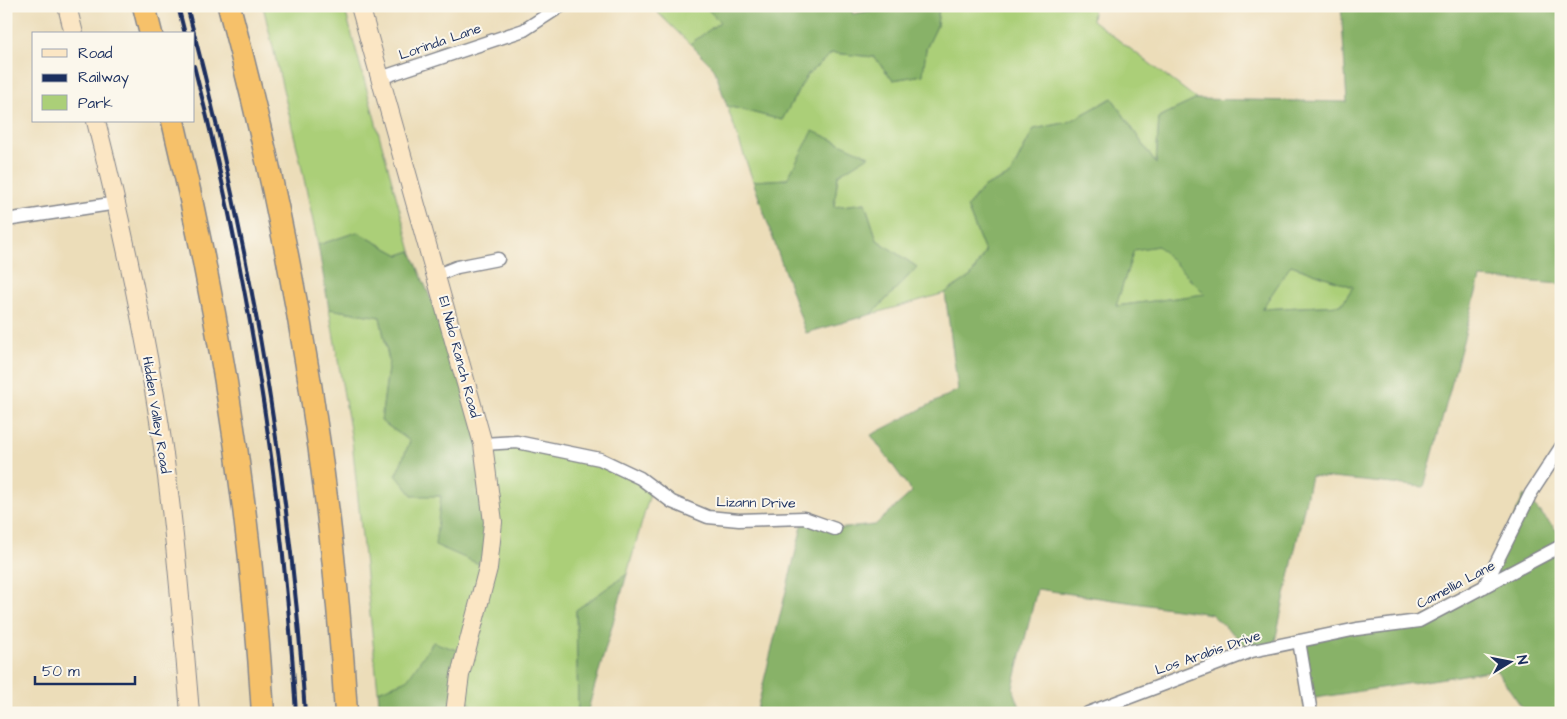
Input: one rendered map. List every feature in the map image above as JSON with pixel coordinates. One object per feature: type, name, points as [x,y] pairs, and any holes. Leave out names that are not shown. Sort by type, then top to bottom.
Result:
[{"type":"highway","points":[[144,6],[150,32]]},
{"type":"highway","points":[[229,6],[274,193],[306,364],[330,536],[346,713]]},
{"type":"highway","points":[[173,122],[208,285],[230,409],[247,534],[263,713]]},
{"type":"street","points":[[67,6],[74,32]]},
{"type":"street","name":"El Nido Ranch Road","points":[[360,6],[483,444],[493,522],[488,568],[460,676],[456,713]]},
{"type":"street","name":"Lorinda Lane","points":[[380,78],[524,30],[561,6]]},
{"type":"street","name":"Hidden Valley Road","points":[[96,122],[116,203],[155,397],[180,585],[190,713]]},
{"type":"street","points":[[6,220],[116,203]]},
{"type":"street","points":[[437,275],[457,267],[498,259]]},
{"type":"street","name":"Lizann Drive","points":[[483,444],[517,442],[600,459],[640,478],[672,502],[708,517],[739,520],[804,518],[835,529]]},
{"type":"street","points":[[1484,587],[1531,493],[1561,446]]},
{"type":"street","name":"Camellia Lane","points":[[1299,641],[1357,629],[1419,621],[1561,546]]},
{"type":"street","points":[[1299,641],[1311,713]]},
{"type":"street","name":"Los Arabis Drive","points":[[1088,713],[1252,651],[1299,641]]},
{"type":"green space","points":[[263,6],[344,6],[411,251],[399,255],[357,232],[318,245],[300,160]]},
{"type":"green space","points":[[651,6],[704,6],[720,22],[690,44]]},
{"type":"green space","points":[[704,6],[850,6],[853,14],[897,6],[939,6],[937,26],[926,49],[923,75],[893,80],[874,57],[832,53],[807,75],[782,120],[727,106],[714,68],[690,44],[720,22]]},
{"type":"green space","points":[[939,6],[1094,6],[1092,20],[1197,99],[1159,117],[1156,164],[1112,98],[1069,122],[1034,129],[1010,175],[984,187],[967,207],[985,252],[971,276],[945,293],[872,314],[917,267],[877,240],[865,203],[834,207],[838,175],[868,156],[787,179],[753,181],[727,106],[782,120],[807,75],[832,53],[874,57],[893,80],[922,75],[926,49],[937,26]]},
{"type":"green space","points":[[1341,6],[1561,6],[1561,284],[1480,278],[1424,487],[1311,476],[1274,646],[1252,651],[1211,614],[1037,589],[1013,688],[1022,713],[756,713],[804,518],[835,529],[875,525],[912,492],[871,435],[958,390],[945,293],[971,276],[985,252],[967,207],[984,187],[1010,175],[1034,129],[1069,122],[1112,98],[1156,164],[1159,117],[1197,99],[1347,102]],"holes":[[[1158,246],[1205,294],[1116,306],[1134,250]],[[1291,265],[1353,287],[1341,305],[1262,309]]]},
{"type":"green space","points":[[813,131],[869,156],[838,175],[834,207],[865,203],[877,240],[917,267],[872,314],[806,333],[753,181],[787,179]]},
{"type":"green space","points":[[357,232],[399,255],[411,251],[465,382],[483,444],[488,568],[435,545],[441,496],[413,496],[396,475],[410,441],[381,421],[389,361],[380,317],[329,309],[318,245]]},
{"type":"green space","points":[[1158,246],[1206,294],[1116,306],[1134,249]]},
{"type":"green space","points":[[1291,265],[1353,287],[1341,305],[1261,309]]},
{"type":"green space","points":[[329,309],[380,317],[389,361],[381,421],[410,441],[397,475],[412,495],[441,496],[483,444],[517,442],[600,459],[652,487],[627,574],[576,610],[578,713],[481,713],[458,693],[407,680],[378,691],[352,441]]},
{"type":"green space","points":[[1524,495],[1561,535],[1561,713],[1526,713],[1496,670],[1309,699],[1299,641],[1419,621],[1483,587]]},
{"type":"green space","points":[[627,574],[587,713],[578,713],[576,610]]},
{"type":"green space","points":[[433,642],[466,653],[458,693],[481,713],[380,713],[378,691],[407,680]]},
{"type":"railway","points":[[178,6],[184,32]]},
{"type":"railway","points":[[187,6],[194,32]]},
{"type":"railway","points":[[195,38],[229,180],[263,356],[289,534],[305,713]]},
{"type":"railway","points":[[195,70],[214,145],[231,225],[261,387],[273,468],[282,550],[296,713]]}]
